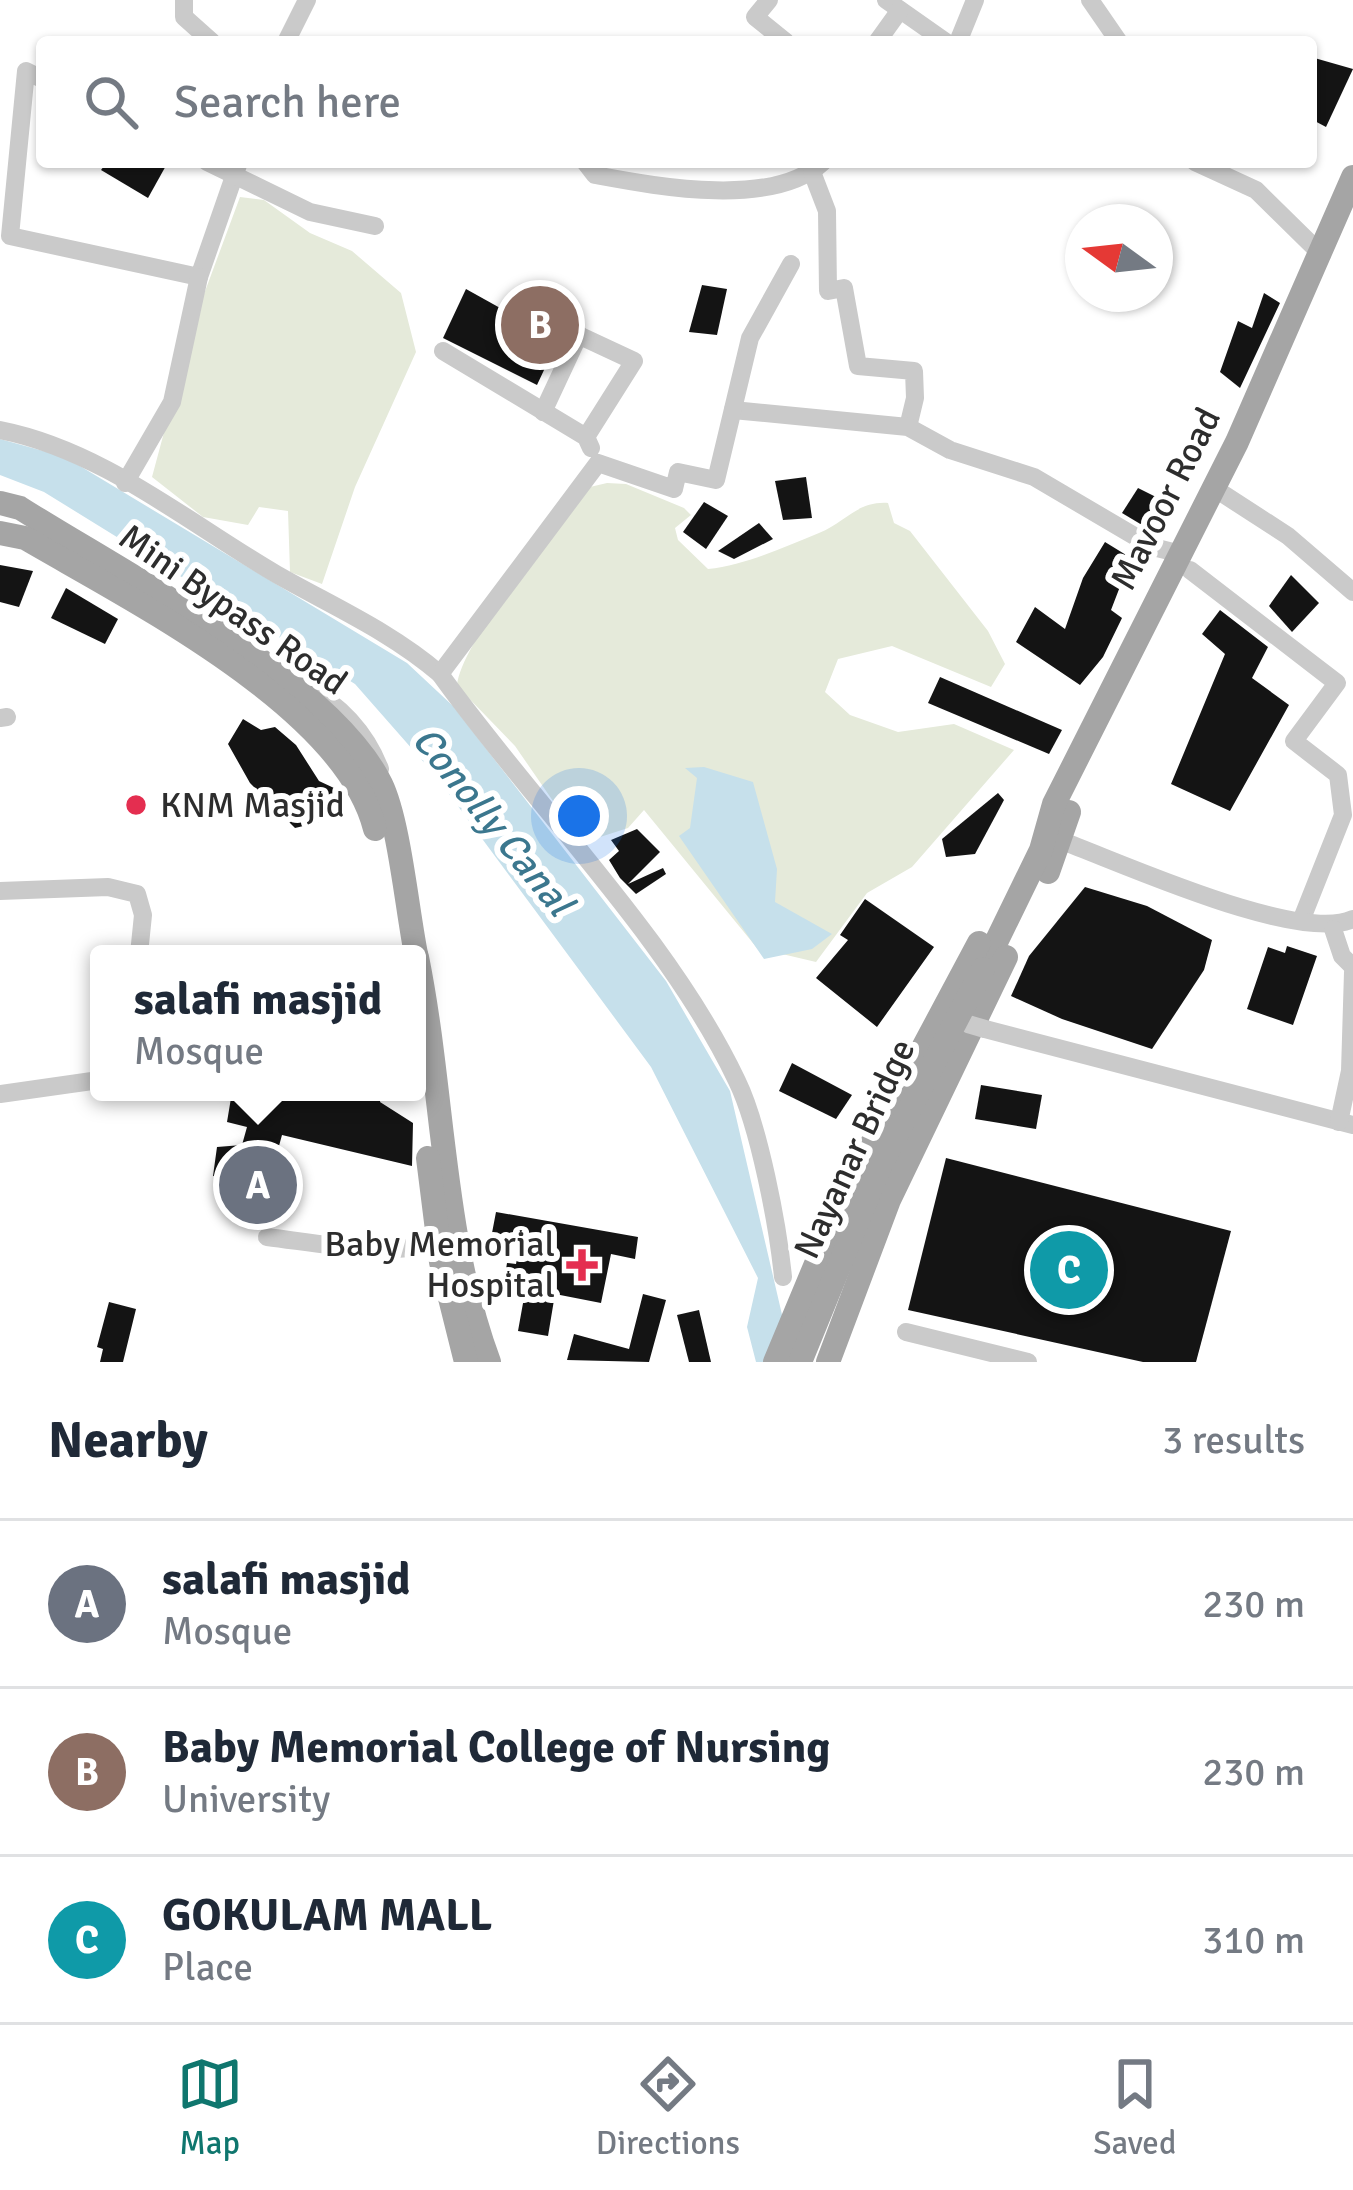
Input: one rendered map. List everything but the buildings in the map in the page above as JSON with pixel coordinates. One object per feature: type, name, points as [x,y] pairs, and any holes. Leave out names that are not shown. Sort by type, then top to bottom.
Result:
[{"type":"main road","name":"Mavoor Road","points":[[1221,492],[1353,177]]},
{"type":"main road","name":"Mavoor Road","points":[[1062,808],[1353,223]]},
{"type":"main road","name":"Mini Bypass Road","points":[[0,503],[20,508],[262,665],[305,696],[352,743],[382,785],[401,945]]},
{"type":"main road","name":"Mini Bypass Road","points":[[0,533],[25,538],[225,660],[318,733],[368,802],[390,858],[414,945]]},
{"type":"main road","points":[[828,1362],[889,1200],[1051,845],[1062,808]]},
{"type":"main road","points":[[775,1362],[818,1255],[1022,856],[1062,808]]},
{"type":"main road","name":"Nayanar Bridge","points":[[800,1362],[880,1166],[1051,845]]},
{"type":"main road","name":"Mini Bypass Road","points":[[426,1043],[448,1256],[489,1362]]},
{"type":"main road","name":"Mini Bypass Road","points":[[425,1101],[466,1362]]},
{"type":"main road","points":[[818,1255],[831,1245],[844,1246],[852,1252],[860,1279]]},
{"type":"street","points":[[184,0],[184,17],[205,36]]},
{"type":"street","points":[[289,36],[307,0]]},
{"type":"street","points":[[769,0],[754,16],[779,36]]},
{"type":"street","points":[[960,36],[975,0]]},
{"type":"street","points":[[1090,0],[1115,36]]},
{"type":"street","points":[[880,36],[893,5],[937,36]]},
{"type":"street","points":[[36,76],[26,70],[10,236],[199,277]]},
{"type":"street","points":[[589,168],[595,175],[684,192],[736,191],[814,168]]},
{"type":"street","points":[[817,168],[827,211],[829,291],[844,288],[859,366],[914,370],[915,398],[908,427]]},
{"type":"street","points":[[1208,168],[1256,190],[1322,255]]},
{"type":"street","points":[[125,483],[172,402],[199,277],[236,169],[310,212],[375,226]]},
{"type":"street","points":[[443,351],[586,437],[598,463],[674,489],[678,472],[716,480],[750,338],[791,264]]},
{"type":"street","points":[[516,306],[634,361],[586,437]]},
{"type":"street","points":[[543,412],[579,335]]},
{"type":"street","points":[[733,410],[908,427],[950,450],[1034,477],[1185,562],[1337,682],[1294,741],[1337,776],[1343,815],[1301,921]]},
{"type":"street","points":[[0,430],[74,449],[380,629],[440,674],[622,905],[680,986],[738,1082],[779,1238],[784,1277]]},
{"type":"street","points":[[440,674],[598,463]]},
{"type":"street","points":[[1221,492],[1288,536],[1353,592]]},
{"type":"street","points":[[1051,845],[1241,908],[1333,928],[1353,919]]},
{"type":"street","points":[[0,891],[108,886],[137,894],[143,915],[140,945]]},
{"type":"street","points":[[972,1025],[1346,1124],[1353,969],[1342,956],[1333,928]]},
{"type":"street","points":[[0,1094],[90,1081]]},
{"type":"street","points":[[267,1237],[448,1256]]},
{"type":"street","points":[[906,1332],[1028,1362]]},
{"type":"green space","points":[[240,197],[264,200],[310,233],[352,251],[401,293],[416,352],[355,487],[322,584],[290,572],[288,511],[259,507],[248,525],[203,517],[152,477],[194,321]]},
{"type":"green space","points":[[626,484],[684,508],[691,515],[675,528],[678,540],[708,569],[765,555],[860,509],[888,503],[894,523],[910,531],[988,631],[1005,664],[991,687],[892,646],[838,659],[825,692],[850,715],[898,732],[954,724],[1014,750],[912,867],[867,893],[816,962],[757,948],[644,810],[628,828],[597,838],[562,814],[515,746],[457,686],[475,642],[513,585],[590,487]]},
{"type":"water","name":"Conolly Canal","points":[[0,439],[65,457],[407,663],[453,706],[666,981],[730,1091],[793,1362],[756,1362],[747,1327],[758,1278],[651,1067],[435,775],[355,684],[44,492],[0,475]]},
{"type":"water","points":[[704,767],[753,782],[777,869],[775,902],[832,934],[812,949],[764,959],[679,836],[690,828],[697,778],[685,768]]},
{"type":"place","name":"Baby Memorial College of Nursing","points":[[540,325]]},
{"type":"place","name":"KNM Masjid","points":[[136,805]]},
{"type":"place","name":"salafi masjid","points":[[258,1185]]},
{"type":"place","name":"Baby Memorial Hospital","points":[[582,1265]]},
{"type":"place","name":"GOKULAM MALL","points":[[1069,1270]]}]
